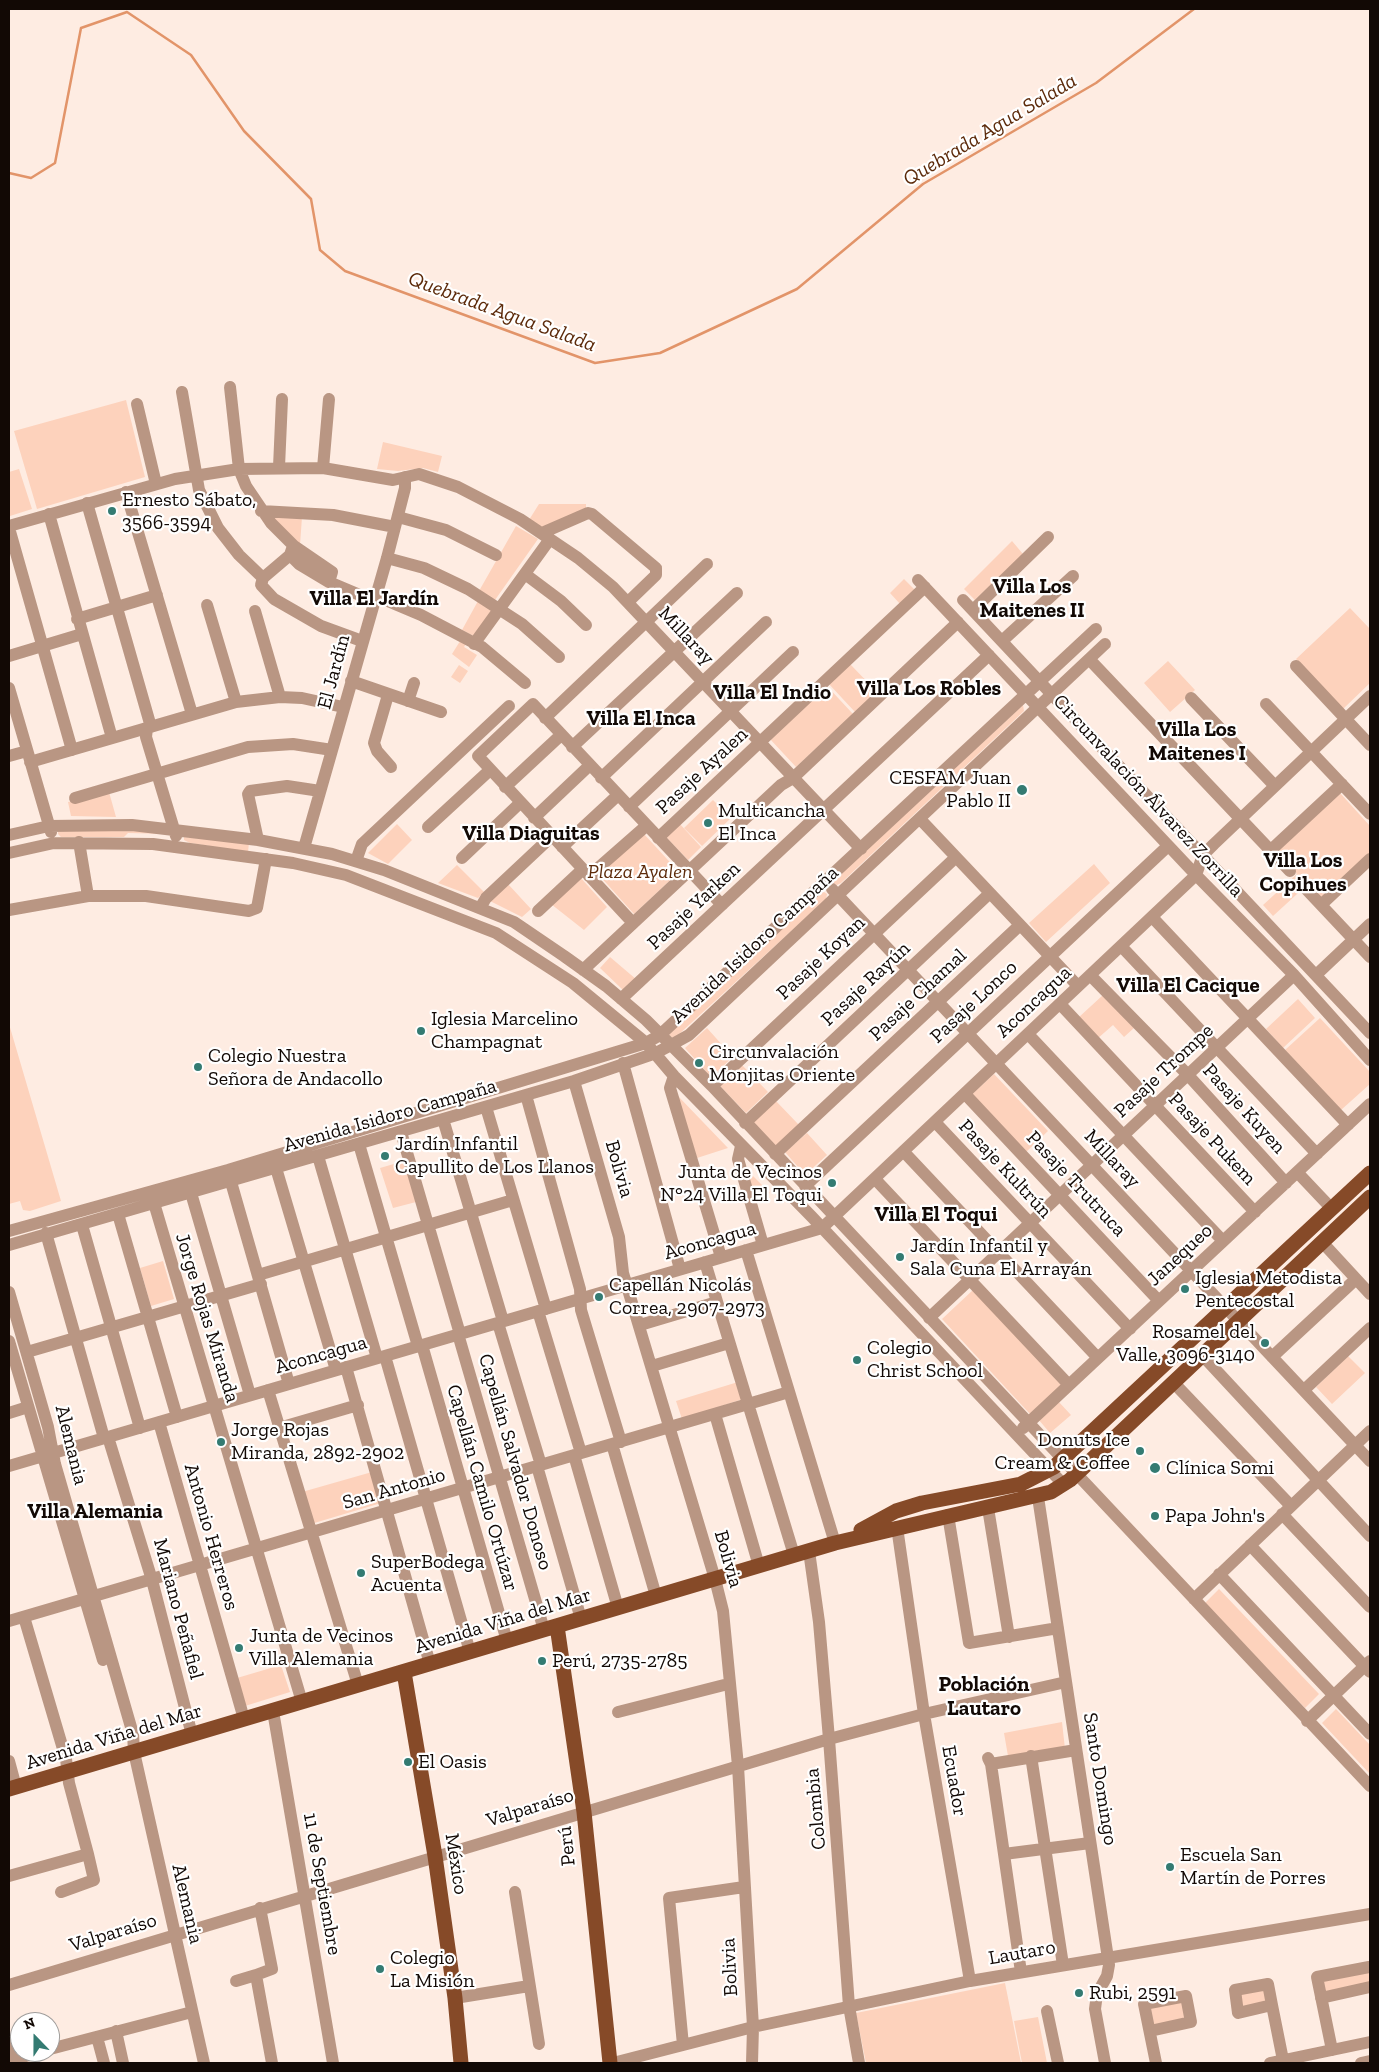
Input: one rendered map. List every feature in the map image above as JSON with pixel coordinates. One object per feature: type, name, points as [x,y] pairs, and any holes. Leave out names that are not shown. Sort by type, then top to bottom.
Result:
[{"type":"main road","name":"Avenida Viña del Mar","points":[[12,1788],[835,1543],[893,1521],[922,1503],[1021,1484],[1050,1470],[1063,1460],[1370,1173]]},
{"type":"main road","name":"Avenida Viña del Mar","points":[[893,1521],[948,1516],[988,1508],[1038,1497],[1064,1485],[1370,1196]]},
{"type":"main road","name":"Perú","points":[[550,1628],[584,1812],[610,2063]]},
{"type":"main road","name":"México","points":[[404,1672],[435,1856],[455,1998],[461,2063]]},
{"type":"street","points":[[230,387],[239,469],[261,511],[292,550],[299,564],[329,582],[421,615],[482,647],[525,683]]},
{"type":"street","points":[[182,392],[198,490],[218,528],[239,555],[263,578]]},
{"type":"street","points":[[279,467],[282,399]]},
{"type":"street","points":[[323,468],[329,399]]},
{"type":"street","points":[[137,404],[156,484]]},
{"type":"street","name":"Millaray","points":[[9,527],[48,514],[156,484],[196,475],[239,469],[279,467],[323,468],[394,480],[419,474],[458,487],[506,511],[546,536],[613,587],[861,849]]},
{"type":"street","name":"El Jardín","points":[[304,848],[362,641],[388,558],[405,488],[405,477]]},
{"type":"street","points":[[126,492],[192,714]]},
{"type":"street","points":[[87,503],[149,727],[146,737],[174,828],[175,839],[153,844]]},
{"type":"street","points":[[261,511],[333,515],[446,530],[496,555]]},
{"type":"street","points":[[474,644],[525,574],[546,536],[588,513],[592,514],[656,568],[656,575],[628,602]]},
{"type":"street","points":[[48,514],[112,738]]},
{"type":"street","points":[[9,527],[72,750]]},
{"type":"street","points":[[973,610],[1048,537]]},
{"type":"street","points":[[292,550],[263,578],[261,585],[290,610],[329,630],[362,641]]},
{"type":"street","points":[[388,558],[424,568],[468,589],[498,610],[506,612],[559,657]]},
{"type":"street","points":[[545,718],[708,564]]},
{"type":"street","points":[[525,574],[561,601],[586,625]]},
{"type":"street","points":[[1002,641],[1073,576]]},
{"type":"street","name":"Circunvalación Álvarez Zorrilla","points":[[921,583],[1168,846],[1294,975],[1370,1060]]},
{"type":"street","name":"Pasaje Ayalen","points":[[658,838],[921,583]]},
{"type":"street","points":[[572,747],[737,593]]},
{"type":"street","points":[[77,619],[157,595]]},
{"type":"street","name":"Circunvalación Álvarez Zorrilla","points":[[963,600],[1370,1033]]},
{"type":"street","points":[[207,605],[236,702]]},
{"type":"street","points":[[255,611],[280,697]]},
{"type":"street","points":[[601,778],[766,622]]},
{"type":"street","points":[[583,970],[785,781],[793,778],[958,622]]},
{"type":"street","name":"Avenida Isidoro Campaña","points":[[9,1231],[230,1176],[646,1043],[660,1035],[1096,629]]},
{"type":"street","points":[[9,656],[82,634]]},
{"type":"street","name":"Avenida Isidoro Campaña","points":[[9,1245],[191,1193],[230,1176],[276,1168],[574,1081],[656,1053],[671,1045],[689,1035],[1105,644]]},
{"type":"street","points":[[629,807],[793,652]]},
{"type":"street","name":"Pasaje Yarken","points":[[621,999],[989,655]]},
{"type":"street","points":[[1089,659],[1290,871]]},
{"type":"street","points":[[1296,666],[1370,745]]},
{"type":"street","points":[[351,681],[441,712]]},
{"type":"street","points":[[408,701],[414,683]]},
{"type":"street","points":[[9,688],[12,713],[28,756],[54,843]]},
{"type":"street","points":[[382,693],[374,743],[377,751],[391,767]]},
{"type":"street","points":[[1203,855],[1239,818],[1370,696]]},
{"type":"street","points":[[9,756],[28,756],[72,750],[236,702],[280,697],[302,698],[344,707]]},
{"type":"street","points":[[1191,698],[1274,785]]},
{"type":"street","points":[[633,923],[551,837],[478,756],[533,704],[722,905]]},
{"type":"street","points":[[1266,704],[1370,814]]},
{"type":"street","points":[[356,861],[362,844],[508,706]]},
{"type":"street","points":[[505,787],[561,735]]},
{"type":"street","points":[[75,798],[248,747],[293,744],[332,750]]},
{"type":"street","points":[[534,818],[590,766]]},
{"type":"street","points":[[428,827],[490,770]]},
{"type":"street","points":[[1271,850],[1342,784]]},
{"type":"street","points":[[258,840],[248,794],[250,791],[287,786],[320,791]]},
{"type":"street","points":[[562,847],[618,795]]},
{"type":"street","points":[[462,858],[520,803]]},
{"type":"street","points":[[920,819],[1078,986]]},
{"type":"street","points":[[9,835],[49,826],[132,825],[174,828],[304,848],[356,861],[514,922],[583,970],[621,999],[712,1086],[1370,1786]]},
{"type":"street","name":"Pasaje Ayalen","points":[[538,911],[646,826]]},
{"type":"street","points":[[480,908],[486,898],[551,837]]},
{"type":"street","points":[[79,842],[88,896]]},
{"type":"street","points":[[9,853],[54,843],[79,842],[153,844],[266,859],[346,874],[496,933],[573,983],[646,1043],[674,1076],[822,1228],[1064,1485]]},
{"type":"street","name":"Pasaje Lonco","points":[[804,1186],[1168,846]]},
{"type":"street","name":"Aconcagua","points":[[9,1466],[822,1228],[1196,875],[1203,855]]},
{"type":"street","name":"Pasaje Koyan","points":[[712,1086],[956,858]]},
{"type":"street","points":[[9,910],[88,896],[146,896],[249,911],[257,908],[266,859]]},
{"type":"street","points":[[1321,905],[1370,859]]},
{"type":"street","name":"Millaray","points":[[826,882],[907,971],[968,1033],[1370,1461]]},
{"type":"street","points":[[1306,889],[1370,957]]},
{"type":"street","name":"Pasaje Rayún","points":[[746,1123],[990,893]]},
{"type":"street","points":[[1152,916],[1348,1125]]},
{"type":"street","points":[[1316,975],[1370,924]]},
{"type":"street","name":"Pasaje Chamal","points":[[775,1154],[1020,925]]},
{"type":"street","points":[[1121,946],[1317,1154]]},
{"type":"street","name":"Pasaje Kuyen","points":[[1090,975],[1188,1075],[1286,1183]]},
{"type":"street","name":"Pasaje Trompe","points":[[929,1318],[1294,975]]},
{"type":"street","name":"Pasaje Pukem","points":[[1060,1004],[1255,1212]]},
{"type":"street","points":[[1028,1034],[1223,1241]]},
{"type":"street","points":[[623,1064],[680,1269]]},
{"type":"street","points":[[674,1076],[670,1088],[721,1257]]},
{"type":"street","name":"Bolivia","points":[[574,1081],[619,1237],[623,1273],[715,1579],[723,1612],[728,1684],[738,1766],[752,2027],[752,2063]]},
{"type":"street","name":"Pasaje Trutruca","points":[[965,1094],[1159,1301]]},
{"type":"street","points":[[526,1095],[580,1289],[581,1310],[656,1596]]},
{"type":"street","name":"Janequeo","points":[[1016,1435],[1370,1104]]},
{"type":"street","points":[[486,1107],[514,1200],[618,1608]]},
{"type":"street","points":[[444,1119],[581,1619]]},
{"type":"street","name":"Pasaje Kultrún","points":[[935,1122],[1130,1329]]},
{"type":"street","name":"Capellán Salvador Donoso","points":[[401,1132],[500,1477],[550,1628]]},
{"type":"street","name":"Capellán Camilo Ortúzar","points":[[359,1144],[507,1641]]},
{"type":"street","points":[[741,1146],[738,1159],[763,1245]]},
{"type":"street","points":[[904,1152],[1098,1358]]},
{"type":"street","points":[[318,1156],[345,1250],[426,1499],[470,1652]]},
{"type":"street","points":[[276,1168],[304,1262],[341,1369],[358,1405],[430,1664]]},
{"type":"street","points":[[1297,1172],[1332,1209]]},
{"type":"street","points":[[230,1176],[289,1384]]},
{"type":"street","points":[[875,1178],[1069,1385]]},
{"type":"street","points":[[191,1193],[250,1395]]},
{"type":"street","points":[[26,1352],[221,1295],[304,1262],[514,1200]]},
{"type":"street","name":"Jorge Rojas Miranda","points":[[154,1204],[302,1702]]},
{"type":"street","points":[[118,1214],[177,1416]]},
{"type":"street","points":[[82,1225],[140,1428]]},
{"type":"street","name":"Mariano Peñafiel","points":[[46,1234],[106,1438],[152,1580],[192,1735]]},
{"type":"street","points":[[1322,1242],[1370,1294]]},
{"type":"street","points":[[746,1250],[835,1543]]},
{"type":"street","points":[[704,1262],[794,1555]]},
{"type":"street","points":[[1272,1357],[1356,1279]]},
{"type":"street","name":"Alemania","points":[[9,1292],[48,1427],[48,1455]]},
{"type":"street","points":[[640,1326],[717,1302]]},
{"type":"street","points":[[1304,1390],[1370,1328]]},
{"type":"street","name":"Alemania","points":[[9,1340],[12,1361],[28,1407],[48,1455],[89,1598],[132,1734],[134,1752],[204,2063]]},
{"type":"street","points":[[652,1366],[729,1343]]},
{"type":"street","points":[[1202,1355],[1370,1536]]},
{"type":"street","points":[[1173,1382],[1370,1607]]},
{"type":"street","points":[[268,1390],[358,1685]]},
{"type":"street","name":"San Antonio","points":[[9,1622],[789,1392]]},
{"type":"street","points":[[279,1428],[358,1405]]},
{"type":"street","points":[[9,1413],[28,1407]]},
{"type":"street","points":[[715,1414],[759,1566]]},
{"type":"street","name":"Antonio Herreros","points":[[159,1422],[244,1719]]},
{"type":"street","points":[[1194,1599],[1370,1432]]},
{"type":"street","name":"Santo Domingo","points":[[1038,1497],[1108,1958],[1108,1974],[1098,1991],[1095,2009],[1105,2063]]},
{"type":"street","points":[[988,1508],[1008,1637]]},
{"type":"street","points":[[948,1516],[969,1643],[1058,1628]]},
{"type":"street","name":"Ecuador","points":[[893,1521],[970,1981]]},
{"type":"street","points":[[1250,1544],[1368,1666],[1307,1720]]},
{"type":"street","name":"Colombia","points":[[809,1551],[819,1622],[841,1875],[848,2006],[859,2063]]},
{"type":"street","points":[[1219,1574],[1370,1734]]},
{"type":"street","points":[[24,1617],[66,1759],[94,1880],[61,1892]]},
{"type":"street","name":"Valparaíso","points":[[9,1985],[260,1908],[829,1739],[924,1714],[1066,1682]]},
{"type":"street","points":[[618,1712],[728,1684]]},
{"type":"street","name":"11 de Septiembre","points":[[273,1711],[306,1895],[333,2063]]},
{"type":"street","points":[[1021,1972],[989,1761],[1076,1750]]},
{"type":"street","points":[[1030,1756],[1063,1965]]},
{"type":"street","points":[[9,1761],[12,1788]]},
{"type":"street","points":[[1004,1854],[1090,1843]]},
{"type":"street","points":[[9,1876],[88,1854]]},
{"type":"street","points":[[683,2045],[669,1898],[744,1887]]},
{"type":"street","points":[[515,1892],[539,2044]]},
{"type":"street","points":[[236,1981],[272,1969],[260,1908]]},
{"type":"street","name":"Lautaro","points":[[614,2063],[752,2027],[970,1981],[1370,1914]]},
{"type":"street","points":[[1332,2050],[1317,1977],[1369,1967]]},
{"type":"street","points":[[256,1975],[272,2063]]},
{"type":"street","points":[[455,1998],[529,1986]]},
{"type":"street","points":[[1321,1998],[1370,1987]]},
{"type":"street","points":[[1272,2005],[1283,2060]]},
{"type":"street","points":[[1047,2011],[1058,2063]]},
{"type":"street","points":[[60,2046],[192,2012]]},
{"type":"street","points":[[116,2032],[123,2063]]},
{"type":"street","points":[[1150,2032],[1156,2063]]},
{"type":"street","points":[[97,2036],[104,2063]]},
{"type":"street","points":[[1270,2063],[1370,2042]]},
{"type":"street","points":[[1361,2063],[1370,2061]]},
{"type":"green space","points":[[126,400],[145,477],[37,509],[14,431]]},
{"type":"green space","points":[[383,442],[442,456],[438,472],[423,468],[398,471],[377,469]]},
{"type":"green space","points":[[19,469],[32,509],[10,516],[9,472]]},
{"type":"green space","points":[[539,504],[586,504],[586,511],[543,528],[529,520]]},
{"type":"green space","points":[[275,515],[302,517],[300,545],[273,520]]},
{"type":"green space","points":[[516,526],[538,539],[495,600],[479,591]]},
{"type":"green space","points":[[1012,541],[1023,554],[975,600],[964,589]]},
{"type":"green space","points":[[904,579],[916,591],[901,605],[890,593]]},
{"type":"green space","points":[[478,601],[494,610],[474,636],[462,630]]},
{"type":"green space","points":[[1350,608],[1370,629],[1370,683],[1343,709],[1296,659]]},
{"type":"green space","points":[[462,638],[467,642],[464,647],[477,655],[469,667],[452,654]]},
{"type":"green space","points":[[1168,661],[1195,690],[1170,712],[1144,683]]},
{"type":"green space","points":[[850,664],[877,692],[855,712],[828,683]]},
{"type":"green space","points":[[459,665],[468,671],[460,683],[451,677]]},
{"type":"green space","points":[[826,685],[853,714],[796,767],[770,739]]},
{"type":"green space","points":[[1023,705],[1024,711],[841,883],[834,884],[833,880]]},
{"type":"green space","points":[[109,792],[116,817],[71,816],[68,802]]},
{"type":"green space","points":[[1340,793],[1370,826],[1370,854],[1322,899],[1308,884],[1273,916],[1263,905],[1297,874],[1277,852]]},
{"type":"green space","name":"Multicancha El Inca","points":[[713,800],[731,818],[702,846],[684,828]]},
{"type":"green space","points":[[679,823],[701,847],[688,860],[665,836]]},
{"type":"green space","points":[[397,824],[412,840],[388,864],[368,853]]},
{"type":"green space","points":[[152,830],[167,834],[128,833],[124,837],[61,837],[58,834],[58,831]]},
{"type":"green space","name":"Plaza Ayalen","points":[[643,833],[679,872],[634,914],[598,874]]},
{"type":"green space","points":[[184,837],[249,843],[248,852],[190,843],[184,840]]},
{"type":"green space","points":[[1094,864],[1110,883],[1046,942],[1029,923]]},
{"type":"green space","points":[[457,865],[484,892],[478,898],[438,883]]},
{"type":"green space","points":[[580,877],[607,907],[584,930],[551,904]]},
{"type":"green space","points":[[508,884],[531,909],[522,917],[490,901]]},
{"type":"green space","points":[[821,890],[827,894],[826,899],[674,1039],[670,1036],[669,1034]]},
{"type":"green space","points":[[610,957],[637,980],[624,991],[600,968]]},
{"type":"green space","points":[[1103,995],[1134,1028],[1124,1037],[1113,1025],[1097,1039],[1078,1018]]},
{"type":"green space","points":[[1298,999],[1315,1018],[1283,1048],[1266,1029]]},
{"type":"green space","points":[[1320,1018],[1370,1072],[1370,1084],[1341,1110],[1285,1050]]},
{"type":"green space","points":[[9,1024],[61,1201],[30,1211],[23,1210],[20,1201],[9,1204]]},
{"type":"green space","points":[[707,1028],[733,1057],[711,1077],[685,1048]]},
{"type":"green space","points":[[741,1064],[768,1092],[746,1113],[719,1085]]},
{"type":"green space","points":[[994,1074],[1048,1131],[1026,1152],[971,1095]]},
{"type":"green space","points":[[677,1095],[728,1148],[697,1158]]},
{"type":"green space","points":[[775,1100],[799,1125],[776,1147],[753,1122]]},
{"type":"green space","points":[[807,1133],[827,1155],[805,1175],[785,1152]]},
{"type":"green space","points":[[404,1161],[416,1202],[393,1208],[380,1168]]},
{"type":"green space","points":[[744,1167],[770,1193],[754,1199]]},
{"type":"green space","points":[[163,1261],[174,1299],[151,1306],[140,1268]]},
{"type":"green space","points":[[973,1290],[1062,1385],[1030,1414],[942,1319]]},
{"type":"green space","points":[[1348,1356],[1365,1373],[1332,1404],[1316,1387]]},
{"type":"green space","points":[[738,1382],[743,1399],[682,1419],[676,1401]]},
{"type":"green space","points":[[1058,1401],[1071,1415],[1050,1433],[1038,1419]]},
{"type":"green space","points":[[372,1472],[381,1503],[311,1524],[302,1492]]},
{"type":"green space","points":[[1219,1589],[1319,1694],[1305,1708],[1205,1603]]},
{"type":"green space","points":[[281,1665],[290,1692],[245,1706],[237,1678]]},
{"type":"green space","points":[[1336,1709],[1370,1745],[1370,1774],[1322,1723]]},
{"type":"green space","points":[[1062,1722],[1065,1749],[1008,1756],[1004,1733]]},
{"type":"green space","points":[[1370,1971],[1370,1983],[1323,1993],[1321,1980]]},
{"type":"green space","points":[[1005,1983],[1021,2063],[866,2063],[856,2013]]},
{"type":"green space","points":[[1265,1988],[1268,2004],[1241,2009],[1238,1993]]},
{"type":"green space","points":[[1183,2001],[1187,2020],[1154,2026],[1150,2007]]},
{"type":"green space","points":[[1038,2017],[1047,2063],[1022,2063],[1014,2021]]},
{"type":"waterway","name":"Quebrada Agua Salada","points":[[9,173],[31,178],[55,163],[81,28],[127,12],[191,55],[244,131],[311,199],[320,250],[345,271],[595,363],[660,353],[797,289],[923,184],[1096,83],[1194,9]]},
{"type":"place","name":"Ernesto Sábato, 3566-3594","points":[[112,511]]},
{"type":"place","name":"CESFAM Juan Pablo II","points":[[1022,790]]},
{"type":"place","name":"Multicancha El Inca","points":[[708,823]]},
{"type":"place","name":"Iglesia Marcelino Champagnat","points":[[421,1031]]},
{"type":"place","name":"Circunvalación Monjitas Oriente","points":[[699,1063]]},
{"type":"place","name":"Colegio Nuestra Señora de Andacollo","points":[[198,1067]]},
{"type":"place","name":"Jardín Infantil Capullito de Los Llanos","points":[[385,1156]]},
{"type":"place","name":"Junta de Vecinos N°24 Villa El Toqui","points":[[832,1183]]},
{"type":"place","name":"Jardín Infantil y Sala Cuna El Arrayán","points":[[900,1257]]},
{"type":"place","name":"Iglesia Metodista Pentecostal","points":[[1185,1289]]},
{"type":"place","name":"Capellán Nicolás Correa, 2907-2973","points":[[599,1297]]},
{"type":"place","name":"Rosamel del Valle, 3096-3140","points":[[1265,1343]]},
{"type":"place","name":"Colegio Christ School","points":[[857,1360]]},
{"type":"place","name":"Jorge Rojas Miranda, 2892-2902","points":[[221,1442]]},
{"type":"place","name":"Donuts Ice Cream & Coffee","points":[[1140,1451]]},
{"type":"place","name":"Clínica Somi","points":[[1155,1468]]},
{"type":"place","name":"Papa John's","points":[[1155,1516]]},
{"type":"place","name":"SuperBodega Acuenta","points":[[361,1573]]},
{"type":"place","name":"Junta de Vecinos Villa Alemania","points":[[239,1648]]},
{"type":"place","name":"Perú, 2735-2785","points":[[542,1661]]},
{"type":"place","name":"El Oasis","points":[[408,1762]]},
{"type":"place","name":"Escuela San Martín de Porres","points":[[1170,1867]]},
{"type":"place","name":"Colegio La Misión","points":[[380,1969]]},
{"type":"place","name":"Rubi, 2591","points":[[1079,1993]]},
{"type":"district","name":"Villa El Jardín","points":[[374,599]]},
{"type":"district","name":"Villa Los Maitenes II","points":[[1032,599]]},
{"type":"district","name":"Villa Los Robles","points":[[929,689]]},
{"type":"district","name":"Villa El Indio","points":[[772,693]]},
{"type":"district","name":"Villa El Inca","points":[[641,719]]},
{"type":"district","name":"Villa Los Maitenes I","points":[[1197,742]]},
{"type":"district","name":"Villa Diaguitas","points":[[531,834]]},
{"type":"district","name":"Villa Los Copihues","points":[[1303,873]]},
{"type":"district","name":"Villa El Cacique","points":[[1188,986]]},
{"type":"district","name":"Villa El Toqui","points":[[936,1215]]},
{"type":"district","name":"Villa Alemania","points":[[95,1512]]},
{"type":"district","name":"Población Lautaro","points":[[984,1697]]}]
